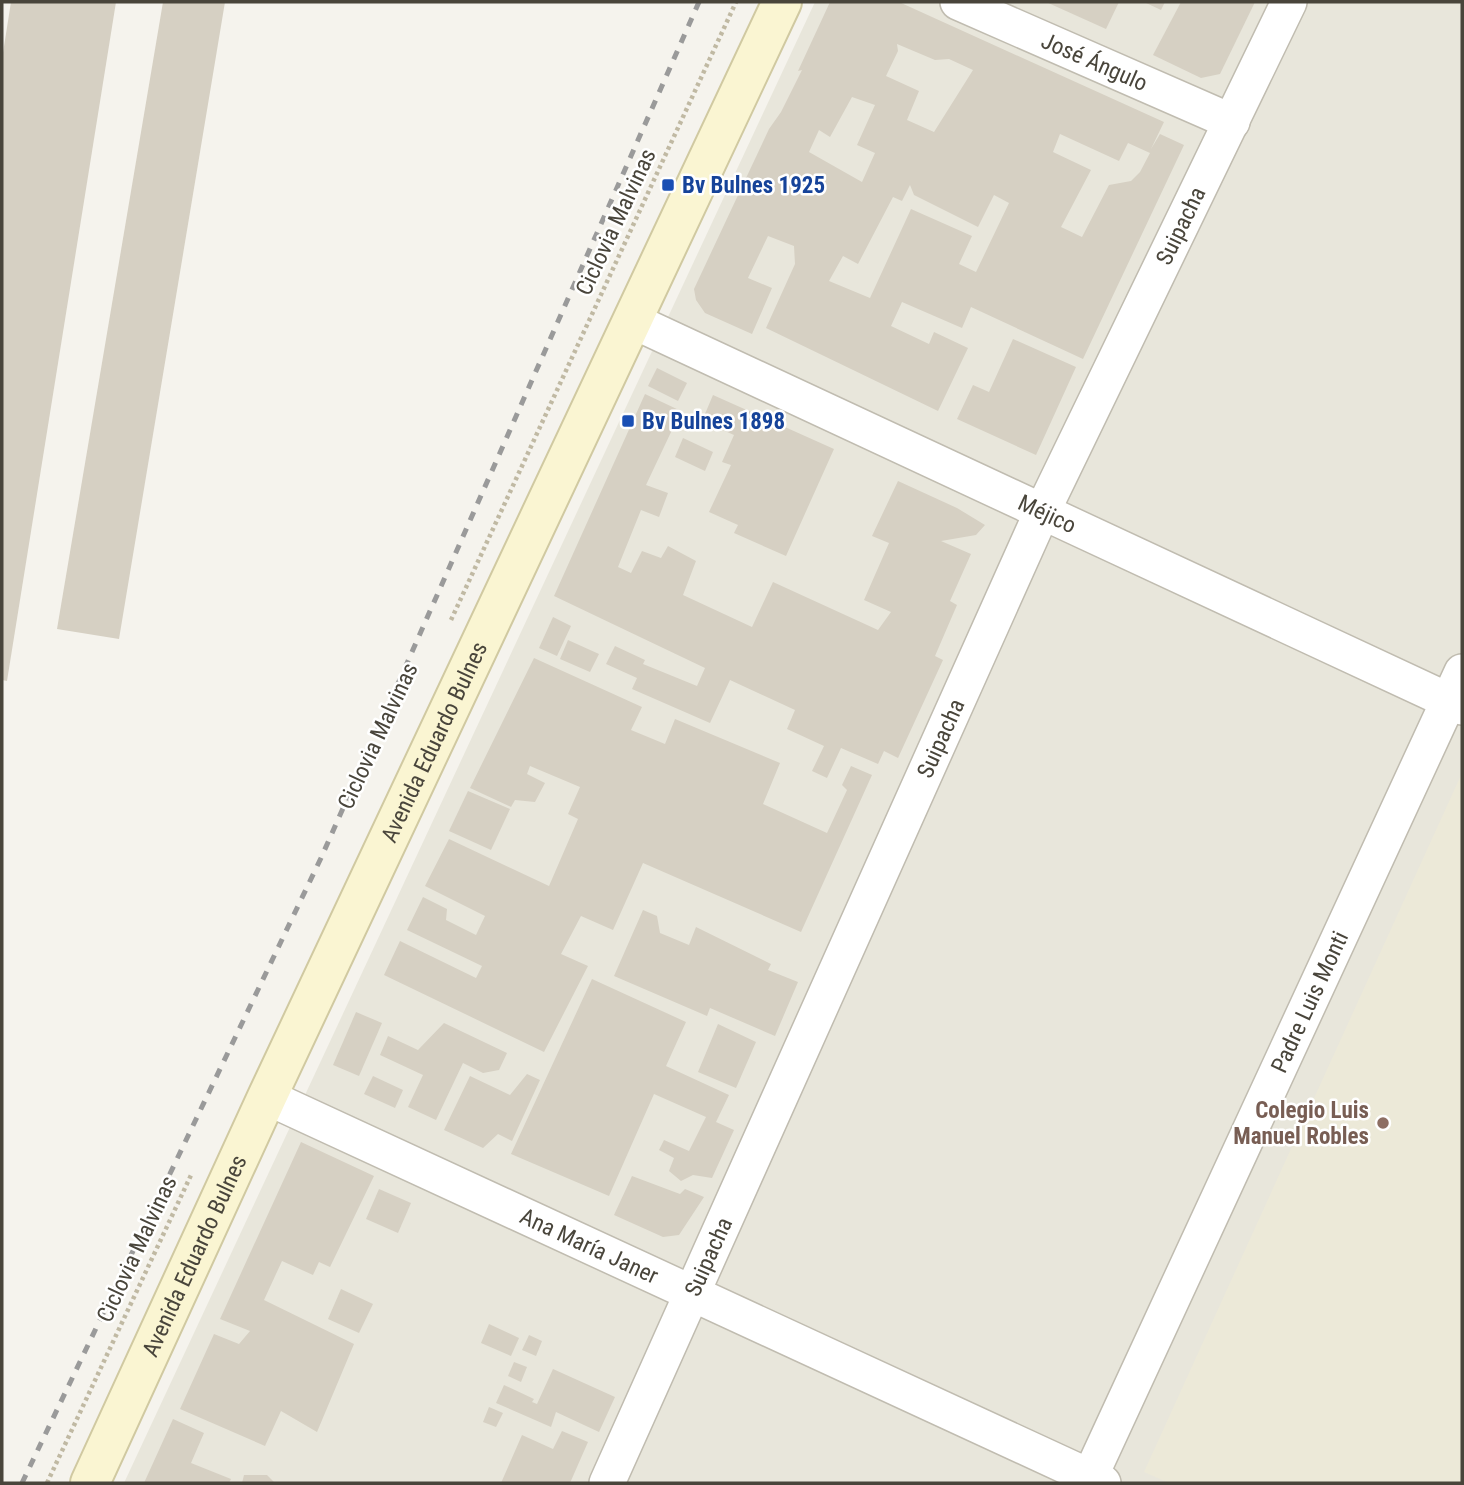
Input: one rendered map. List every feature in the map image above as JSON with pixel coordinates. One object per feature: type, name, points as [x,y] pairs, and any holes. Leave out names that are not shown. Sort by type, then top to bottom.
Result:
[{"type":"main road","name":"Avenida Eduardo Bulnes","points":[[90,1483],[267,1097],[782,2]]},
{"type":"street","name":"José Ángulo","points":[[958,2],[1232,122]]},
{"type":"street","name":"Suipacha","points":[[607,1483],[694,1294],[1041,512],[1289,2]]},
{"type":"street","name":"Méjico","points":[[632,321],[1041,512],[1458,693]]},
{"type":"street","name":"Padre Luis Monti","points":[[1093,1481],[1458,693]]},
{"type":"street","name":"Ana María Janer","points":[[267,1097],[1093,1481]]},
{"type":"path","name":"Ciclovia Malvinas","points":[[449,624],[736,2]]},
{"type":"path","name":"Ciclovia Malvinas","points":[[47,1483],[196,1165]]},
{"type":"shaded area","points":[[815,2],[1462,2],[1462,1483],[124,1483]]},
{"type":"shaded area","name":"Colegio Luis Manuel Robles","points":[[1462,773],[1462,1483],[1169,1483],[1144,1472]]},
{"type":"building","points":[[11,2],[116,2],[7,681],[2,680],[2,59]]},
{"type":"building","points":[[163,2],[225,2],[119,639],[57,629]]},
{"type":"building","points":[[830,2],[899,2],[1164,122],[1151,149],[1160,134],[1184,145],[1083,359],[971,307],[962,328],[902,302],[891,326],[929,344],[934,332],[968,348],[938,411],[766,328],[795,264],[794,246],[768,236],[748,278],[772,288],[752,334],[705,313],[696,300],[694,289],[769,129],[781,112],[802,70],[798,71]],"holes":[[[897,44],[935,60],[949,59],[973,70],[934,132],[907,120],[919,91],[886,76],[898,51]],[[852,97],[875,105],[857,145],[875,153],[862,182],[809,152],[819,130],[830,137]],[[1060,134],[1119,161],[1128,143],[1150,153],[1140,172],[1131,181],[1109,185],[1082,237],[1061,227],[1091,170],[1053,152]],[[910,185],[914,195],[978,227],[994,195],[1009,203],[976,272],[959,264],[972,236],[911,209],[870,298],[829,281],[843,256],[858,264],[893,197],[902,201]]]},
{"type":"building","points":[[1046,2],[1119,2],[1106,29]]},
{"type":"building","points":[[1144,2],[1165,2],[1161,10]]},
{"type":"building","points":[[1181,2],[1255,2],[1220,74],[1201,78],[1153,55]]},
{"type":"building","points":[[1013,339],[1076,367],[1036,455],[957,419],[973,385],[989,392]]},
{"type":"building","points":[[657,368],[687,383],[678,401],[648,386]]},
{"type":"building","points":[[645,394],[681,411],[646,485],[668,493],[659,517],[641,510],[618,567],[631,573],[642,551],[661,558],[668,546],[696,561],[683,595],[752,627],[773,582],[878,630],[891,612],[864,600],[889,543],[872,536],[898,481],[957,508],[985,525],[976,535],[941,541],[971,554],[950,601],[957,605],[935,656],[943,660],[898,758],[884,751],[878,764],[841,748],[827,778],[812,771],[824,746],[787,729],[795,710],[730,680],[710,723],[632,689],[637,678],[606,664],[615,646],[645,660],[643,664],[697,686],[705,668],[554,596]]},
{"type":"building","points":[[713,395],[834,449],[786,556],[734,533],[738,525],[709,512],[731,465],[722,462],[734,435],[702,421]]},
{"type":"building","points":[[683,438],[713,452],[705,471],[675,457]]},
{"type":"building","points":[[553,617],[571,626],[557,656],[539,648]]},
{"type":"building","points":[[568,640],[599,654],[590,672],[560,659]]},
{"type":"building","points":[[534,658],[642,707],[631,730],[665,744],[675,719],[780,763],[763,804],[827,833],[847,790],[842,785],[851,766],[872,775],[801,932],[643,863],[613,930],[581,916],[561,954],[588,966],[544,1052],[384,975],[400,941],[476,978],[482,966],[407,930],[423,897],[447,909],[446,920],[476,935],[485,916],[425,886],[449,839],[549,886],[578,819],[568,814],[580,787],[530,766],[527,774],[545,783],[535,802],[515,800],[511,807],[470,788]]},
{"type":"building","points":[[468,791],[510,809],[491,850],[449,831]]},
{"type":"building","points":[[643,910],[657,916],[660,933],[689,945],[696,927],[771,964],[768,970],[798,982],[775,1036],[710,1008],[707,1016],[614,976]]},
{"type":"building","points":[[592,979],[686,1022],[666,1066],[729,1095],[716,1122],[734,1130],[712,1178],[693,1175],[681,1181],[669,1171],[674,1158],[659,1150],[664,1140],[689,1151],[706,1117],[654,1094],[609,1196],[511,1154]]},
{"type":"building","points":[[356,1012],[382,1023],[359,1076],[333,1065]]},
{"type":"building","points":[[444,1023],[507,1053],[499,1070],[483,1073],[463,1063],[436,1120],[408,1107],[423,1075],[380,1055],[388,1036],[418,1050]]},
{"type":"building","points":[[718,1024],[756,1042],[736,1088],[698,1072]]},
{"type":"building","points":[[527,1074],[540,1080],[512,1141],[498,1134],[483,1148],[444,1130],[470,1076],[510,1095]]},
{"type":"building","points":[[373,1076],[403,1090],[395,1108],[364,1094]]},
{"type":"building","points":[[301,1142],[374,1176],[330,1267],[319,1262],[313,1275],[282,1261],[264,1300],[354,1344],[317,1432],[281,1411],[265,1446],[180,1409],[214,1334],[239,1344],[250,1331],[220,1319]]},
{"type":"building","points":[[632,1176],[680,1194],[685,1189],[704,1197],[679,1235],[663,1237],[614,1215]]},
{"type":"building","points":[[379,1189],[411,1203],[398,1233],[366,1219]]},
{"type":"building","points":[[341,1289],[373,1304],[359,1333],[328,1319]]},
{"type":"building","points":[[489,1324],[519,1338],[511,1356],[481,1343]]},
{"type":"building","points":[[529,1335],[542,1341],[536,1356],[522,1350]]},
{"type":"building","points":[[514,1362],[527,1367],[521,1382],[508,1376]]},
{"type":"building","points":[[553,1369],[615,1397],[599,1432],[556,1412],[551,1427],[496,1403],[504,1385],[534,1399],[532,1402],[537,1404]]},
{"type":"building","points":[[489,1407],[503,1413],[496,1427],[483,1422]]},
{"type":"building","points":[[173,1419],[204,1433],[191,1463],[231,1479],[229,1483],[144,1483]]},
{"type":"building","points":[[562,1431],[588,1442],[570,1483],[501,1483],[522,1435],[553,1449]]},
{"type":"building","points":[[244,1475],[267,1475],[275,1483],[242,1483]]},
{"type":"railway","points":[[22,1483],[321,858],[699,2]]},
{"type":"place","name":"Bv Bulnes 1925","points":[[668,185]]},
{"type":"place","name":"Bv Bulnes 1898","points":[[628,421]]},
{"type":"place","name":"Colegio Luis Manuel Robles","points":[[1383,1123]]}]
